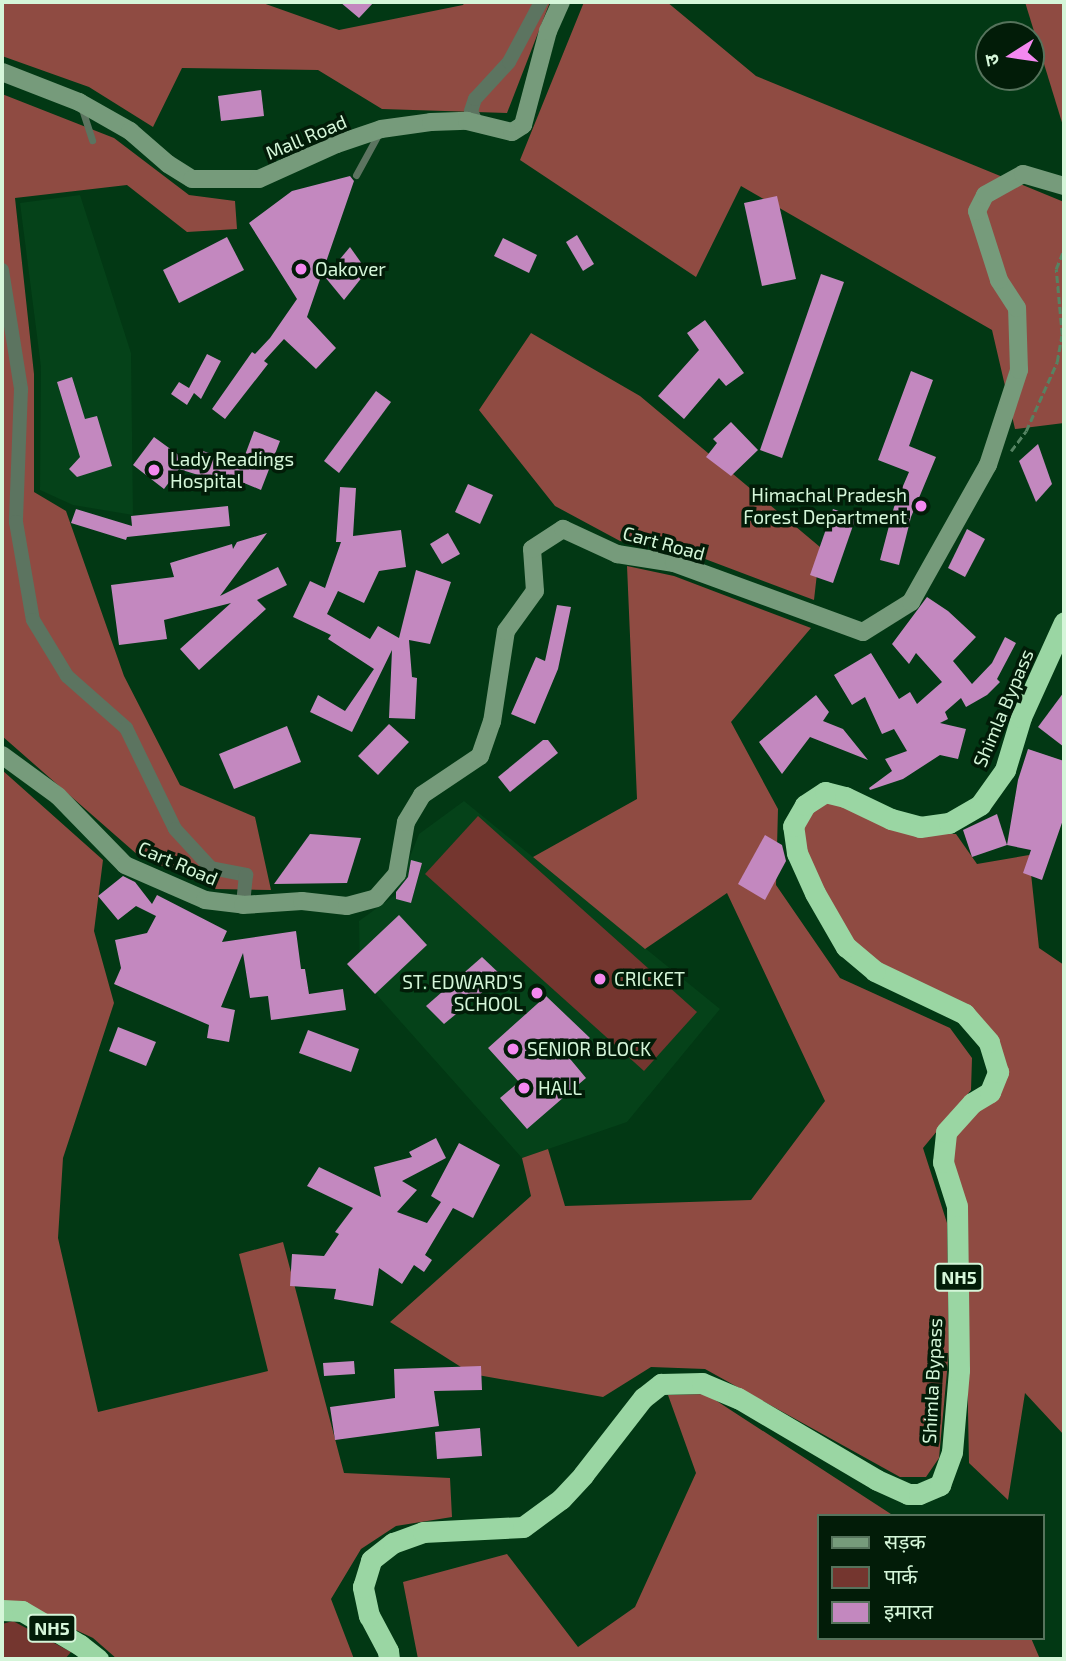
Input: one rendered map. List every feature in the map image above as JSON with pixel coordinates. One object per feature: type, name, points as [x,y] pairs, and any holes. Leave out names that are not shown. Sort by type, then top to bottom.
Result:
[{"type":"highway","name":"Shimla Bypass","points":[[389,1659],[388,1651],[369,1616],[363,1587],[371,1560],[393,1543],[423,1532],[523,1527],[561,1499],[643,1398],[661,1384],[702,1383],[738,1398],[877,1480],[908,1494],[919,1494],[940,1485],[952,1452],[960,1370],[957,1206],[943,1162],[946,1132],[972,1103],[990,1092],[998,1072],[989,1042],[965,1014],[875,971],[846,947],[801,863],[793,826],[805,805],[825,792],[845,797],[891,819],[920,827],[949,823],[980,805],[1005,770],[1021,717],[1064,622]]},
{"type":"highway","name":"NH5","points":[[2,1610],[22,1611],[80,1645],[98,1659]]},
{"type":"main road","name":"Mall Road","points":[[2,72],[79,102],[130,131],[168,164],[192,179],[259,180],[337,144],[381,129],[431,122],[477,124],[512,132],[523,125],[548,31],[561,2]]},
{"type":"main road","name":"Cart Road","points":[[2,755],[58,796],[125,865],[205,900],[243,905],[302,901],[347,906],[376,898],[397,874],[407,822],[422,795],[480,756],[492,722],[506,631],[535,591],[533,549],[563,529],[617,554],[674,563],[863,632],[911,602],[988,465],[1019,370],[1017,308],[999,280],[977,211],[985,195],[1023,174],[1064,186]]},
{"type":"street","points":[[477,124],[471,111],[475,99],[509,62],[541,2]]},
{"type":"street","points":[[2,270],[21,389],[16,522],[33,620],[67,676],[126,728],[175,829],[211,867],[246,875],[243,905]]},
{"type":"lane","points":[[79,102],[92,140]]},
{"type":"lane","points":[[356,175],[381,129]]},
{"type":"path","points":[[1006,456],[1026,431],[1057,362],[1062,335],[1056,269],[1064,249]]},
{"type":"shaded area","points":[[2,2],[260,2],[339,30],[463,5],[465,2],[550,2],[507,113],[382,109],[318,70],[182,68],[153,127],[89,87],[2,56]]},
{"type":"shaded area","points":[[584,2],[667,2],[756,76],[1064,202],[1064,423],[1015,429],[992,330],[741,186],[696,277],[520,160]]},
{"type":"shaded area","points":[[1025,2],[1064,2],[1064,129],[1045,67],[1045,21],[1031,21]]},
{"type":"shaded area","points":[[2,94],[114,138],[189,195],[235,201],[237,229],[187,232],[127,185],[15,198],[34,374],[34,492],[66,511],[124,676],[180,785],[255,817],[271,890],[216,889],[139,856],[2,736]]},
{"type":"shaded area","points":[[80,195],[131,353],[133,515],[73,505],[40,490],[41,367],[20,203]]},
{"type":"shaded area","points":[[531,333],[640,396],[820,547],[814,600],[676,548],[620,541],[555,506],[479,410]]},
{"type":"shaded area","points":[[627,566],[674,576],[811,628],[731,722],[778,809],[776,885],[840,978],[950,1028],[972,1058],[971,1090],[923,1148],[947,1223],[949,1350],[939,1458],[926,1477],[900,1477],[705,1369],[651,1367],[603,1397],[472,1374],[390,1322],[531,1196],[522,1158],[548,1149],[565,1206],[751,1200],[825,1101],[727,893],[645,949],[533,857],[637,799]]},
{"type":"shaded area","points":[[2,770],[103,860],[94,931],[114,1003],[63,1158],[58,1238],[98,1412],[268,1371],[239,1254],[283,1242],[344,1473],[450,1478],[452,1517],[396,1526],[361,1549],[331,1599],[354,1659],[117,1659],[93,1638],[18,1603],[2,1603]]},
{"type":"shaded area","points":[[828,798],[919,833],[956,834],[977,864],[1029,855],[1039,948],[1064,965],[1064,1435],[1025,1393],[1008,1500],[969,1463],[964,1205],[950,1162],[952,1133],[997,1093],[993,1038],[877,965],[851,942],[801,851],[800,825],[811,808]]},
{"type":"shaded area","name":"ST. EDWARD'S SCHOOL","points":[[464,801],[720,1009],[627,1122],[522,1158],[360,976],[359,921],[395,895],[419,834]]},
{"type":"shaded area","points":[[706,1394],[891,1514],[818,1514],[818,1640],[1032,1640],[1040,1659],[418,1659],[403,1582],[507,1554],[578,1647],[635,1607],[696,1473],[668,1395]]},
{"type":"green space","name":"CRICKET","points":[[478,816],[697,1012],[644,1071],[425,874]]},
{"type":"green space","points":[[13,1621],[71,1652],[65,1659],[2,1659],[2,1624]]},
{"type":"building","points":[[340,2],[374,2],[359,18]]},
{"type":"building","points":[[261,90],[264,116],[221,121],[218,96]]},
{"type":"building","name":"Oakover","points":[[350,176],[354,181],[307,317],[336,348],[316,369],[284,339],[264,361],[268,364],[225,419],[212,409],[252,352],[255,354],[270,338],[297,299],[249,223],[292,191]]},
{"type":"building","points":[[777,196],[796,279],[762,286],[744,203]]},
{"type":"building","points":[[577,235],[594,264],[583,271],[566,242]]},
{"type":"building","points":[[227,237],[244,270],[179,303],[163,270]]},
{"type":"building","points":[[503,238],[537,255],[529,273],[494,256]]},
{"type":"building","points":[[350,247],[367,271],[344,300],[325,277]]},
{"type":"building","points":[[821,274],[844,282],[782,458],[760,450]]},
{"type":"building","points":[[705,320],[744,373],[726,386],[719,378],[684,419],[658,396],[699,350],[687,333]]},
{"type":"building","points":[[207,354],[221,361],[201,399],[194,393],[187,405],[171,394],[179,382],[189,388]]},
{"type":"building","points":[[911,371],[933,380],[909,446],[936,457],[911,517],[899,565],[880,560],[894,507],[909,472],[878,460]]},
{"type":"building","points":[[72,377],[85,419],[97,416],[112,466],[77,477],[69,469],[80,457],[57,382]]},
{"type":"building","points":[[376,391],[391,402],[339,473],[324,461]]},
{"type":"building","points":[[731,422],[758,450],[731,476],[706,457],[717,443],[713,439]]},
{"type":"building","points":[[254,431],[280,441],[261,490],[232,478],[230,485],[179,469],[164,489],[133,465],[154,437],[191,464],[196,449],[242,463]]},
{"type":"building","points":[[1038,444],[1052,484],[1036,502],[1019,461]]},
{"type":"building","points":[[468,484],[493,495],[480,524],[455,512]]},
{"type":"building","points":[[340,487],[356,488],[353,536],[401,530],[406,567],[379,571],[364,603],[338,591],[327,614],[370,639],[378,626],[399,638],[416,570],[451,582],[430,644],[409,640],[412,677],[417,678],[415,719],[389,718],[392,650],[352,732],[310,712],[318,695],[345,711],[374,669],[328,639],[331,635],[293,617],[310,581],[325,588],[341,542],[336,542]]},
{"type":"building","points":[[228,506],[230,526],[127,537],[126,540],[71,523],[76,509],[132,526],[131,516]]},
{"type":"building","points":[[833,509],[856,517],[833,583],[810,575]]},
{"type":"building","points":[[967,529],[985,539],[965,577],[948,568]]},
{"type":"building","points":[[267,533],[220,596],[278,567],[287,585],[257,600],[266,609],[199,670],[180,649],[231,603],[164,620],[167,639],[119,645],[111,585],[174,577],[170,563],[232,544],[233,549],[237,542]]},
{"type":"building","points":[[448,533],[460,554],[442,564],[430,544]]},
{"type":"building","points":[[927,597],[948,611],[976,637],[953,661],[972,684],[992,663],[1005,637],[1016,643],[997,679],[1000,682],[987,695],[966,707],[961,698],[945,712],[948,719],[940,723],[966,729],[958,759],[940,755],[903,779],[870,790],[869,788],[892,771],[885,759],[907,751],[894,729],[882,734],[865,697],[852,705],[834,675],[871,653],[899,699],[910,692],[917,704],[942,682],[916,653],[909,664],[892,644]]},
{"type":"building","points":[[557,605],[571,607],[558,669],[535,724],[511,714],[536,657],[545,661]]},
{"type":"building","points":[[1064,692],[1064,747],[1038,727]]},
{"type":"building","points":[[816,695],[829,712],[823,721],[843,729],[868,760],[810,737],[782,774],[759,742]]},
{"type":"building","points":[[389,724],[409,742],[378,775],[358,756]]},
{"type":"building","points":[[287,726],[301,762],[234,789],[219,754]]},
{"type":"building","points":[[543,740],[548,740],[558,753],[510,792],[498,777]]},
{"type":"building","points":[[1028,749],[1064,761],[1064,817],[1042,880],[1023,873],[1031,850],[1007,845],[1018,780]]},
{"type":"building","points":[[997,814],[1007,845],[972,857],[963,830]]},
{"type":"building","points":[[310,834],[361,838],[347,883],[274,884]]},
{"type":"building","points":[[765,835],[782,845],[786,861],[765,900],[738,884]]},
{"type":"building","points":[[411,860],[422,863],[411,903],[396,899],[396,892],[408,877]]},
{"type":"building","points":[[123,876],[135,882],[152,904],[157,895],[227,931],[222,942],[296,931],[301,969],[305,969],[309,994],[343,989],[346,1010],[271,1020],[268,996],[250,998],[243,953],[221,1007],[235,1010],[229,1042],[207,1038],[209,1025],[114,984],[121,968],[115,940],[147,933],[156,916],[136,906],[118,920],[98,896]]},
{"type":"building","points":[[399,915],[427,945],[375,994],[347,964]]},
{"type":"building","points":[[482,957],[502,976],[444,1024],[426,1006]]},
{"type":"building","points":[[546,996],[590,1038],[566,1054],[586,1078],[527,1129],[500,1098],[519,1082],[488,1048]]},
{"type":"building","points":[[118,1027],[156,1042],[146,1066],[109,1051]]},
{"type":"building","points":[[308,1030],[359,1049],[351,1072],[299,1053]]},
{"type":"building","points":[[436,1138],[446,1158],[402,1181],[417,1190],[397,1212],[427,1223],[441,1202],[431,1196],[459,1143],[500,1165],[473,1218],[453,1208],[425,1255],[432,1260],[424,1272],[414,1265],[402,1284],[379,1268],[373,1306],[334,1299],[336,1289],[290,1286],[292,1254],[324,1256],[339,1234],[335,1232],[353,1208],[307,1186],[319,1167],[381,1197],[374,1167],[412,1157],[409,1152]]},
{"type":"building","points":[[354,1361],[355,1374],[324,1376],[323,1363]]},
{"type":"building","points":[[481,1366],[482,1390],[434,1391],[439,1426],[335,1440],[330,1407],[395,1398],[394,1369]]},
{"type":"building","points":[[480,1428],[482,1456],[437,1459],[435,1432]]},
{"type":"place","name":"Oakover","points":[[301,269]]},
{"type":"place","name":"Lady Readings Hospital","points":[[154,470]]},
{"type":"place","name":"Himachal Pradesh Forest Department","points":[[921,506]]},
{"type":"place","name":"CRICKET","points":[[600,979]]},
{"type":"place","name":"ST. EDWARD'S SCHOOL","points":[[537,993]]},
{"type":"place","name":"SENIOR BLOCK","points":[[513,1049]]},
{"type":"place","name":"HALL","points":[[524,1088]]}]
